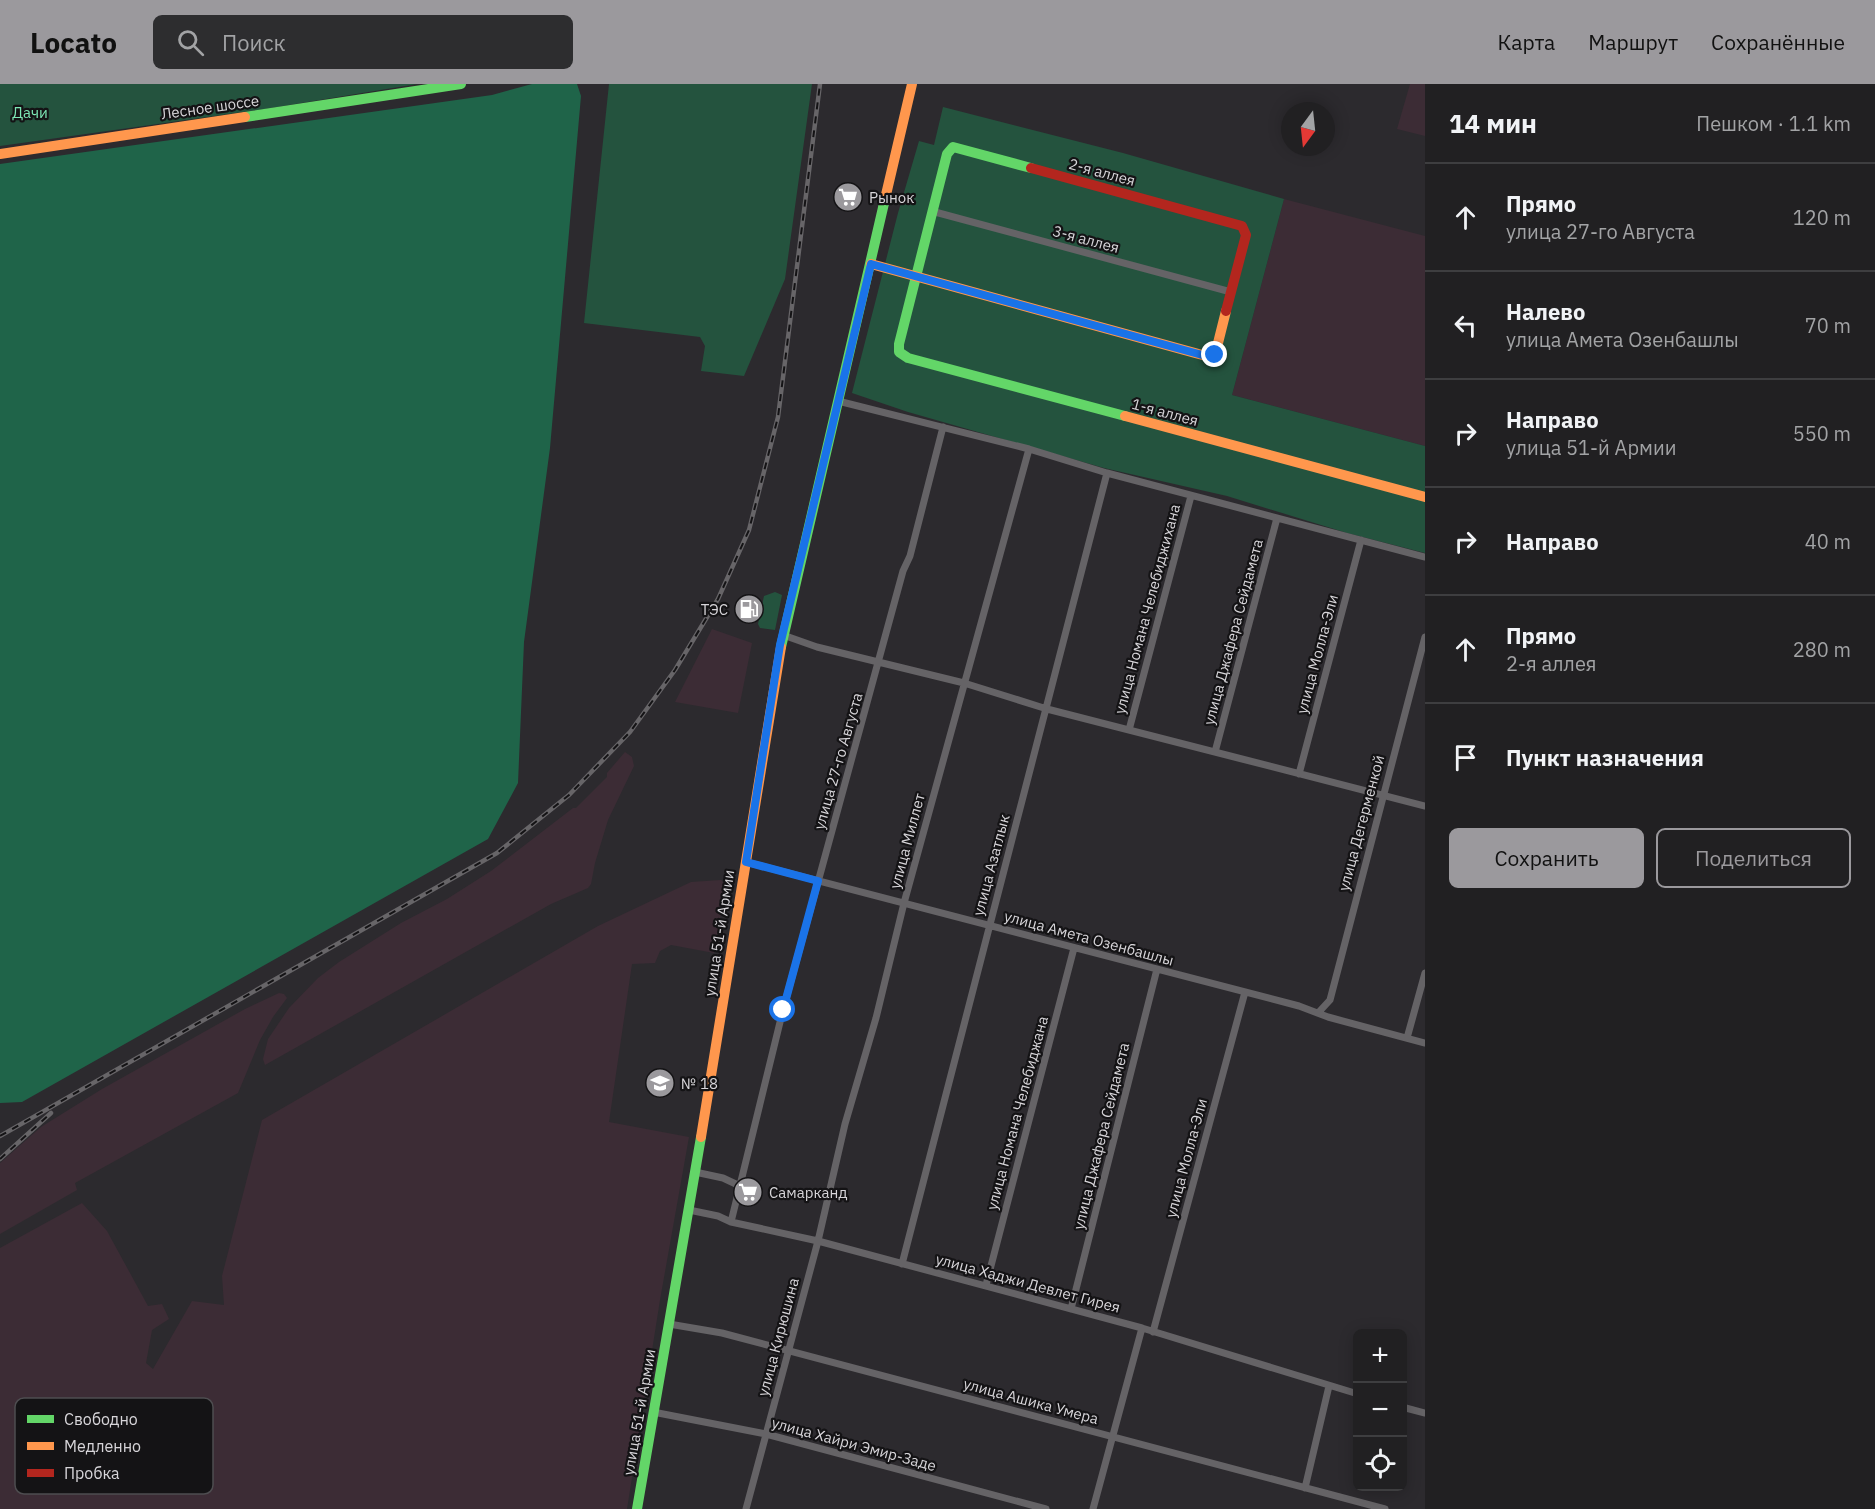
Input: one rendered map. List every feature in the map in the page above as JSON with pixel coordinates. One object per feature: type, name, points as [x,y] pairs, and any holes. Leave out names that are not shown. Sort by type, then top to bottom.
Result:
[{"type":"main road","name":"Лесное шоссе","points":[[0,154],[461,84]]},
{"type":"main road","name":"улица 51-й Армии","points":[[637,1509],[689,1210],[783,635],[912,84]]},
{"type":"main road","name":"2-я аллея","points":[[934,212],[947,154],[953,147],[962,149],[1242,226],[1246,235],[1231,292]]},
{"type":"main road","points":[[917,276],[934,212]]},
{"type":"main road","points":[[871,264],[1206,356],[1215,355],[1231,292]]},
{"type":"main road","name":"1-я аллея","points":[[917,276],[899,344],[900,352],[908,357],[1425,497]]},
{"type":"street","name":"3-я аллея","points":[[934,212],[1231,292]]},
{"type":"street","points":[[837,401],[1029,449],[1191,496],[1425,557]]},
{"type":"street","name":"улица 27-го Августа","points":[[731,1222],[818,881],[903,570],[910,556],[943,427]]},
{"type":"street","name":"улица Миллет","points":[[818,1241],[845,1124],[876,1018],[904,903],[1029,449]]},
{"type":"street","name":"улица Азатлык","points":[[902,1264],[1107,473]]},
{"type":"street","name":"улица Номана Челебиджихана","points":[[1129,730],[1191,496]]},
{"type":"street","name":"улица Джафера Сейдамета","points":[[1215,752],[1277,518]]},
{"type":"street","name":"улица Молла-Эли","points":[[1299,774],[1361,540]]},
{"type":"street","points":[[783,635],[817,647],[964,683],[1047,709],[1425,806]]},
{"type":"street","name":"улица Дегерменкой","points":[[1318,1013],[1330,1000],[1425,637]]},
{"type":"street","name":"улица Амета Озенбашлы","points":[[746,862],[1299,1006],[1425,1043]]},
{"type":"street","name":"улица Номана Челебиджана","points":[[986,1285],[1074,948]]},
{"type":"street","name":"улица Джафера Сейдамета","points":[[1071,1309],[1157,969]]},
{"type":"street","points":[[1407,1038],[1425,973]]},
{"type":"street","name":"улица Молла-Эли","points":[[1154,1332],[1245,992]]},
{"type":"street","points":[[695,1172],[723,1178],[740,1186]]},
{"type":"street","name":"улица Хаджи Девлет Гирея","points":[[689,1210],[986,1285],[1142,1328],[1353,1393]]},
{"type":"street","name":"улица Кирюшина","points":[[747,1509],[818,1241]]},
{"type":"street","name":"улица Ашика Умера","points":[[669,1324],[722,1333],[1385,1509]]},
{"type":"street","points":[[1093,1509],[1142,1328]]},
{"type":"street","points":[[1305,1488],[1329,1386]]},
{"type":"street","points":[[1407,1408],[1425,1413]]},
{"type":"street","name":"улица Хайри Эмир-Заде","points":[[653,1412],[766,1434],[1046,1509]]},
{"type":"shaded area","points":[[1410,84],[1425,84],[1425,136],[1397,129]]},
{"type":"shaded area","points":[[1284,199],[1425,236],[1425,446],[1232,395]]},
{"type":"shaded area","points":[[712,629],[752,643],[738,713],[675,702]]},
{"type":"shaded area","points":[[625,752],[632,757],[634,766],[608,820],[588,888],[551,904],[265,1065],[263,1059],[268,1039],[289,1008],[318,978],[401,923],[447,899],[491,871],[576,808],[607,777],[607,773]]},
{"type":"shaded area","points":[[721,880],[726,885],[714,953],[671,945],[660,951],[655,963],[632,964],[609,1122],[689,1137],[660,1300],[627,1509],[0,1509],[0,1248],[82,1203],[107,1231],[148,1306],[162,1304],[169,1319],[152,1330],[146,1363],[153,1369],[192,1301],[224,1305],[222,1276],[262,1120],[598,926],[691,882]]},
{"type":"shaded area","points":[[279,993],[284,994],[287,998],[260,1040],[238,1093],[75,1183],[77,1190],[0,1234],[0,1163],[41,1127],[102,1089],[245,1009]]},
{"type":"green space","name":"Дачи","points":[[0,84],[417,84],[265,109],[0,146]]},
{"type":"green space","points":[[532,84],[577,84],[581,96],[550,448],[524,642],[518,783],[488,839],[22,1102],[0,1103],[0,164],[492,95]]},
{"type":"green space","points":[[609,84],[812,84],[785,279],[744,376],[701,371],[705,346],[700,337],[584,323]]},
{"type":"green space","points":[[943,107],[1123,153],[1284,199],[1232,395],[1425,446],[1425,553],[1347,533],[1227,496],[1104,468],[908,412],[852,393],[919,141],[934,145]]},
{"type":"green space","points":[[775,592],[782,595],[775,630],[760,628],[758,624],[764,596]]},
{"type":"railway","points":[[0,1136],[497,853],[569,795],[630,732],[675,670],[718,599],[749,530],[778,417],[820,84]]},
{"type":"railway","points":[[0,1159],[51,1113]]},
{"type":"traffic: fast","points":[[245,117],[461,84]]},
{"type":"traffic: fast","points":[[1031,168],[953,147],[947,154],[899,344],[899,352],[908,358],[1125,416]]},
{"type":"traffic: fast","points":[[781,647],[885,199]]},
{"type":"traffic: fast","points":[[637,1509],[701,1137]]},
{"type":"traffic: slow","points":[[885,199],[912,84]]},
{"type":"traffic: slow","points":[[0,154],[245,117]]},
{"type":"traffic: slow","points":[[871,264],[1206,356],[1215,355],[1226,311]]},
{"type":"traffic: slow","points":[[1125,416],[1425,497]]},
{"type":"traffic: slow","points":[[701,1137],[781,647]]},
{"type":"traffic: jam","points":[[1031,168],[1242,226],[1246,235],[1226,311]]},
{"type":"place","name":"Рынок","points":[[848,197]]},
{"type":"place","name":"ТЭС","points":[[749,609]]},
{"type":"place","name":"№ 18","points":[[660,1083]]},
{"type":"place","name":"Самарканд","points":[[748,1192]]},
{"type":"route","points":[[783,1010],[818,881],[746,862],[780,645],[871,264],[1206,356],[1215,355]]}]
